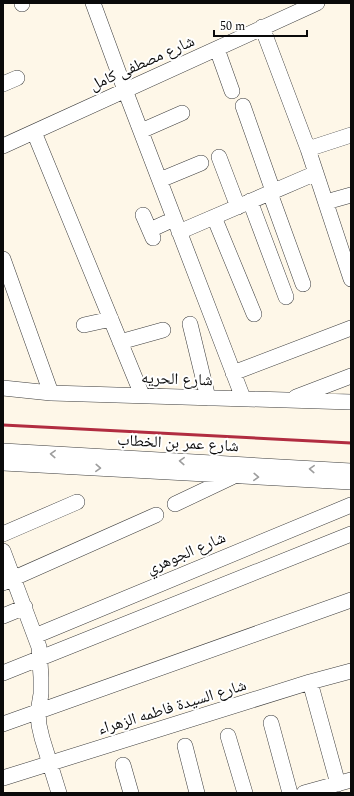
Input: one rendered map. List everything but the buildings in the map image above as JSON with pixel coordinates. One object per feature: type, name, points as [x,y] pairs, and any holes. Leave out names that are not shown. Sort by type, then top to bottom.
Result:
[{"type":"street","points":[[93,3],[243,398]]},
{"type":"street","name":"شارع مصطفى كامل","points":[[3,146],[217,49],[262,27],[295,8],[317,3]]},
{"type":"street","points":[[262,27],[308,149],[326,202],[345,240],[351,280]]},
{"type":"street","points":[[217,49],[232,91]]},
{"type":"street","points":[[3,84],[17,78]]},
{"type":"street","points":[[243,106],[303,284]]},
{"type":"street","points":[[141,131],[182,113]]},
{"type":"street","points":[[34,132],[142,396]]},
{"type":"street","points":[[308,149],[351,135]]},
{"type":"street","points":[[219,156],[244,204],[286,297]]},
{"type":"street","points":[[160,180],[201,163]]},
{"type":"street","points":[[143,215],[152,235],[177,226],[214,217],[316,173]]},
{"type":"street","points":[[326,202],[351,195]]},
{"type":"street","points":[[214,217],[254,314]]},
{"type":"street","points":[[4,265],[51,393]]},
{"type":"street","points":[[84,325],[111,319]]},
{"type":"street","points":[[190,324],[208,398]]},
{"type":"street","points":[[234,373],[351,328]]},
{"type":"street","points":[[120,342],[163,330]]},
{"type":"street","points":[[292,399],[351,376]]},
{"type":"street","name":"شارع الحريه","points":[[3,388],[51,393],[292,399],[351,402]]},
{"type":"street","name":"شارع عمر بن الخطاب","points":[[3,451],[351,480]]},
{"type":"street","name":"شارع عمر بن الخطاب","points":[[3,463],[234,476],[351,480]]},
{"type":"street","points":[[175,504],[234,476]]},
{"type":"street","points":[[3,534],[76,502]]},
{"type":"street","name":"شارع الجوهري","points":[[35,636],[351,505]]},
{"type":"street","points":[[8,581],[156,515]]},
{"type":"street","points":[[3,673],[351,534]]},
{"type":"street","points":[[3,551],[8,581],[24,607],[39,647],[41,688],[38,712],[42,738],[59,793]]},
{"type":"street","points":[[3,724],[351,600]]},
{"type":"street","points":[[3,616],[24,607]]},
{"type":"street","name":"شارع السيدة فاطمه الزهراء","points":[[3,778],[310,682],[351,671]]},
{"type":"street","points":[[304,793],[340,785],[310,682]]},
{"type":"street","points":[[270,723],[290,793]]},
{"type":"street","points":[[228,736],[245,793]]},
{"type":"street","points":[[185,746],[198,793]]},
{"type":"street","points":[[123,765],[131,793]]},
{"type":"railway","points":[[3,425],[351,443]]}]
